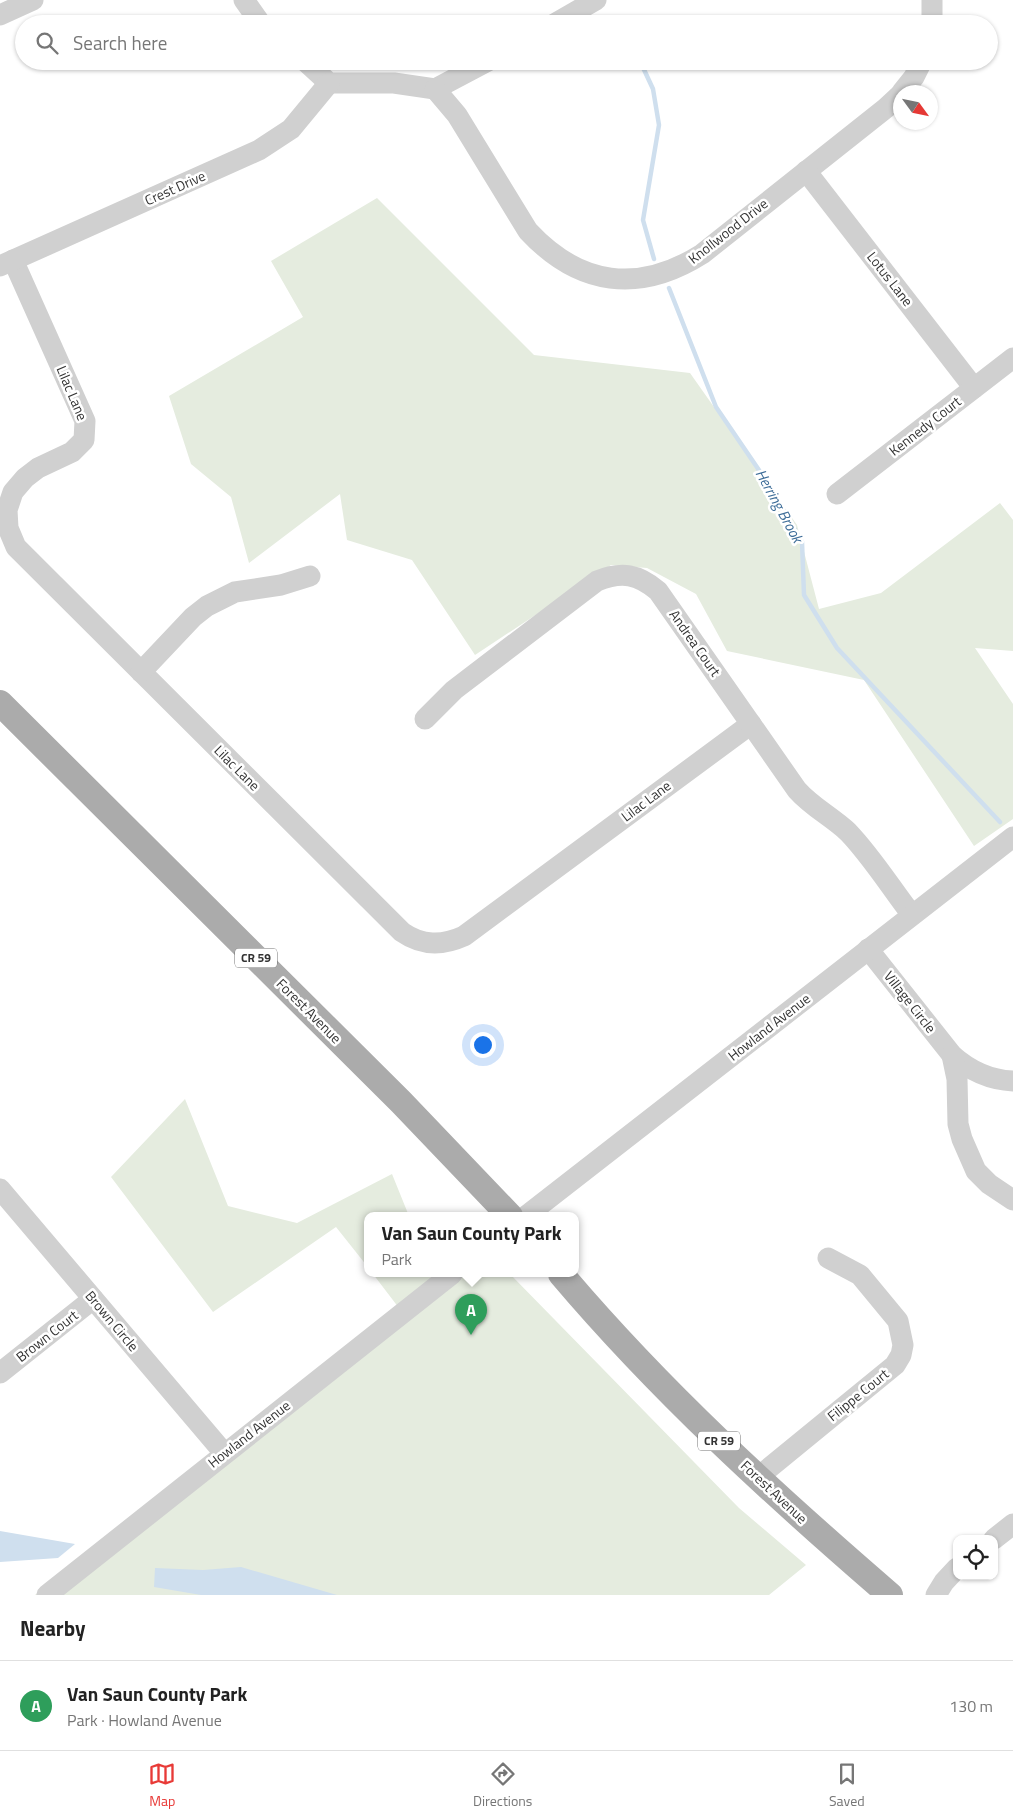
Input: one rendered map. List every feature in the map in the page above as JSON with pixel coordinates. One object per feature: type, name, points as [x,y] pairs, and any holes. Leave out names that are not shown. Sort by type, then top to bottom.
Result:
[{"type":"main road","name":"Forest Avenue","points":[[0,703],[401,1102],[506,1212]]},
{"type":"main road","name":"Forest Avenue","points":[[564,1277],[595,1314],[663,1385],[758,1478],[814,1530],[890,1595]]},
{"type":"street","points":[[0,14],[33,0]]},
{"type":"street","points":[[244,0],[255,15]]},
{"type":"street","points":[[570,15],[596,0]]},
{"type":"street","points":[[932,0],[932,15]]},
{"type":"street","points":[[315,70],[330,83],[394,83],[435,88],[470,70]]},
{"type":"street","name":"Knollwood Drive","points":[[908,85],[918,70]]},
{"type":"street","name":"Crest Drive","points":[[7,263],[259,150],[292,129],[330,83]]},
{"type":"street","name":"Knollwood Drive","points":[[435,88],[457,115],[528,231],[542,247],[561,261],[583,272],[625,279],[647,278],[668,272],[702,254],[893,101]]},
{"type":"street","name":"Lotus Lane","points":[[806,171],[974,388]]},
{"type":"street","name":"Lilac Lane","points":[[7,263],[85,421],[84,440],[72,452],[38,468],[25,478],[13,492],[7,510],[8,528],[16,547],[402,932],[410,937],[423,942],[438,944],[452,942],[464,936],[751,724]]},
{"type":"street","name":"Kennedy Court","points":[[838,494],[1013,358]]},
{"type":"street","points":[[141,672],[193,616],[207,606],[235,592],[280,585],[310,576]]},
{"type":"street","name":"Andrea Court","points":[[426,719],[454,690],[597,581],[608,576],[634,576],[647,582],[658,591],[797,790],[850,835],[912,915]]},
{"type":"street","name":"Howland Avenue","points":[[531,1212],[1013,837]]},
{"type":"street","name":"Village Circle","points":[[868,950],[952,1056]]},
{"type":"street","points":[[952,1056],[965,1067],[984,1076],[1013,1081]]},
{"type":"street","points":[[952,1056],[957,1079],[958,1124],[962,1139],[976,1171],[989,1184],[1013,1200]]},
{"type":"street","name":"Brown Circle","points":[[0,1189],[224,1453]]},
{"type":"street","name":"Filippe Court","points":[[758,1478],[896,1365],[901,1355],[903,1345],[898,1321],[860,1275],[828,1258]]},
{"type":"street","name":"Howland Avenue","points":[[47,1595],[448,1277]]},
{"type":"street","name":"Brown Court","points":[[0,1373],[93,1299]]},
{"type":"street","points":[[998,1536],[1013,1524]]},
{"type":"street","points":[[936,1595],[953,1572]]},
{"type":"shaded area","points":[[377,198],[534,355],[690,373],[797,525],[819,609],[881,593],[1000,503],[1013,520],[1013,651],[975,648],[1013,704],[1013,819],[974,846],[864,680],[727,651],[696,594],[647,568],[611,565],[475,655],[412,560],[347,540],[340,494],[249,563],[231,497],[191,464],[169,396],[303,317],[271,261]]},
{"type":"shaded area","points":[[185,1099],[228,1206],[297,1223],[392,1174],[407,1212],[364,1212],[364,1262],[336,1227],[213,1312],[111,1177]]},
{"type":"shaded area","points":[[375,1277],[434,1277],[438,1285],[448,1277],[513,1277],[739,1508],[806,1565],[769,1595],[35,1595],[402,1312]]},
{"type":"water","points":[[0,1531],[75,1544],[58,1558],[0,1562]]},
{"type":"water","points":[[241,1567],[337,1595],[201,1595],[154,1587],[155,1568],[203,1570]]},
{"type":"waterway","name":"Herring Brook","points":[[644,70],[653,89],[659,125],[643,220],[654,259]]},
{"type":"waterway","name":"Herring Brook","points":[[669,288],[716,407],[767,482],[802,542],[804,595],[837,648],[1000,822]]},
{"type":"place","name":"Van Saun County Park","points":[[471,1335]]}]
